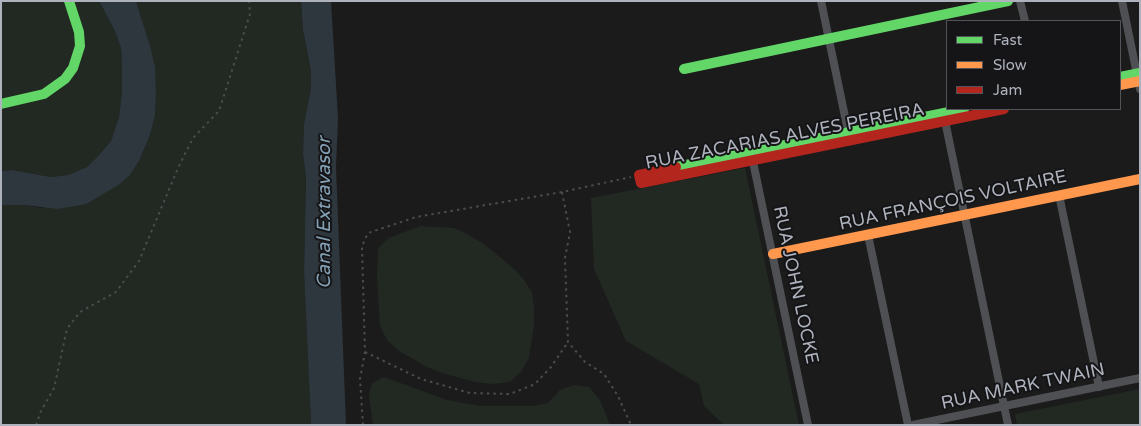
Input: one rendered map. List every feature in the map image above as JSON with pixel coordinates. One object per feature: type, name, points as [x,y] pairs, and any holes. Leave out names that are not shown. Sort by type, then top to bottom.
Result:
[{"type":"street","points":[[1,104],[44,94],[65,79],[74,68],[80,46],[79,32],[69,1]]},
{"type":"street","points":[[821,1],[849,136]]},
{"type":"street","points":[[684,69],[1008,1]]},
{"type":"street","points":[[1020,1],[1025,20]]},
{"type":"street","points":[[1122,1],[1139,79]]},
{"type":"street","points":[[1121,77],[1139,79]]},
{"type":"street","points":[[1121,85],[1139,79]]},
{"type":"street","name":"RUA ZACARIAS ALVES PEREIRA","points":[[944,117],[962,110]]},
{"type":"street","name":"RUA ZACARIAS ALVES PEREIRA","points":[[639,175],[752,156],[944,117],[996,110]]},
{"type":"street","points":[[944,117],[1008,425]]},
{"type":"street","name":"RUA JOHN LOCKE","points":[[752,156],[808,425]]},
{"type":"street","name":"RUA FRANÇOIS VOLTAIRE","points":[[773,254],[1140,179]]},
{"type":"street","points":[[1059,196],[1099,387]]},
{"type":"street","points":[[868,235],[908,425]]},
{"type":"street","name":"RUA MARK TWAIN","points":[[913,425],[1140,378]]},
{"type":"path","points":[[36,425],[40,411],[54,388],[67,329],[80,312],[116,292],[139,261],[193,138],[219,111],[250,14],[250,1]]},
{"type":"path","points":[[363,425],[360,379],[365,352],[362,246],[368,234],[416,217],[562,192],[639,175]]},
{"type":"path","points":[[365,352],[421,379],[470,392],[510,394],[535,384],[551,367],[568,342],[565,258],[570,232],[562,192]]},
{"type":"path","points":[[568,342],[585,362],[604,374],[618,396],[631,425]]},
{"type":"shaded area","points":[[1,1],[99,1],[115,31],[121,48],[122,65],[122,92],[119,117],[111,141],[87,167],[68,175],[51,177],[12,170],[1,171]]},
{"type":"shaded area","points":[[136,1],[301,1],[303,30],[311,71],[311,88],[304,124],[303,153],[306,179],[304,272],[311,425],[1,425],[1,205],[24,205],[42,208],[120,184],[130,175],[139,161],[150,135],[155,116],[156,94],[154,67]]},
{"type":"shaded area","points":[[745,168],[799,425],[724,425],[704,406],[699,384],[626,341],[594,269],[591,198]]},
{"type":"shaded area","points":[[420,226],[454,228],[469,235],[484,244],[511,266],[522,277],[532,292],[534,325],[529,358],[521,372],[510,382],[492,384],[475,382],[442,373],[399,351],[387,340],[380,326],[377,278],[378,248],[389,238]]},
{"type":"shaded area","points":[[384,377],[447,400],[480,406],[532,406],[548,403],[560,390],[574,385],[589,387],[600,400],[610,425],[373,425],[369,394],[372,383]]},
{"type":"shaded area","points":[[1140,389],[1140,425],[1017,425],[1015,414]]},
{"type":"water","points":[[99,1],[136,1],[150,46],[155,67],[155,116],[150,135],[139,161],[130,175],[120,184],[86,204],[58,209],[24,205],[1,205],[1,171],[12,170],[51,177],[68,175],[87,167],[111,141],[119,117],[122,92],[121,48],[115,31]]},
{"type":"water","name":"Canal Extravasor","points":[[301,1],[331,1],[338,118],[336,167],[346,425],[311,425],[304,272],[306,179],[303,153],[304,124],[311,88],[311,71],[303,30]]},
{"type":"traffic: fast","points":[[1,104],[44,94],[65,79],[73,68],[80,46],[79,32],[69,1]]},
{"type":"traffic: fast","points":[[684,69],[1008,1]]},
{"type":"traffic: fast","points":[[1121,77],[1140,73]]},
{"type":"traffic: fast","points":[[676,167],[959,110]]},
{"type":"traffic: slow","points":[[1121,85],[1140,81]]},
{"type":"traffic: slow","points":[[773,254],[1140,179]]},
{"type":"traffic: jam","points":[[676,167],[639,175],[641,183],[999,110]]}]
